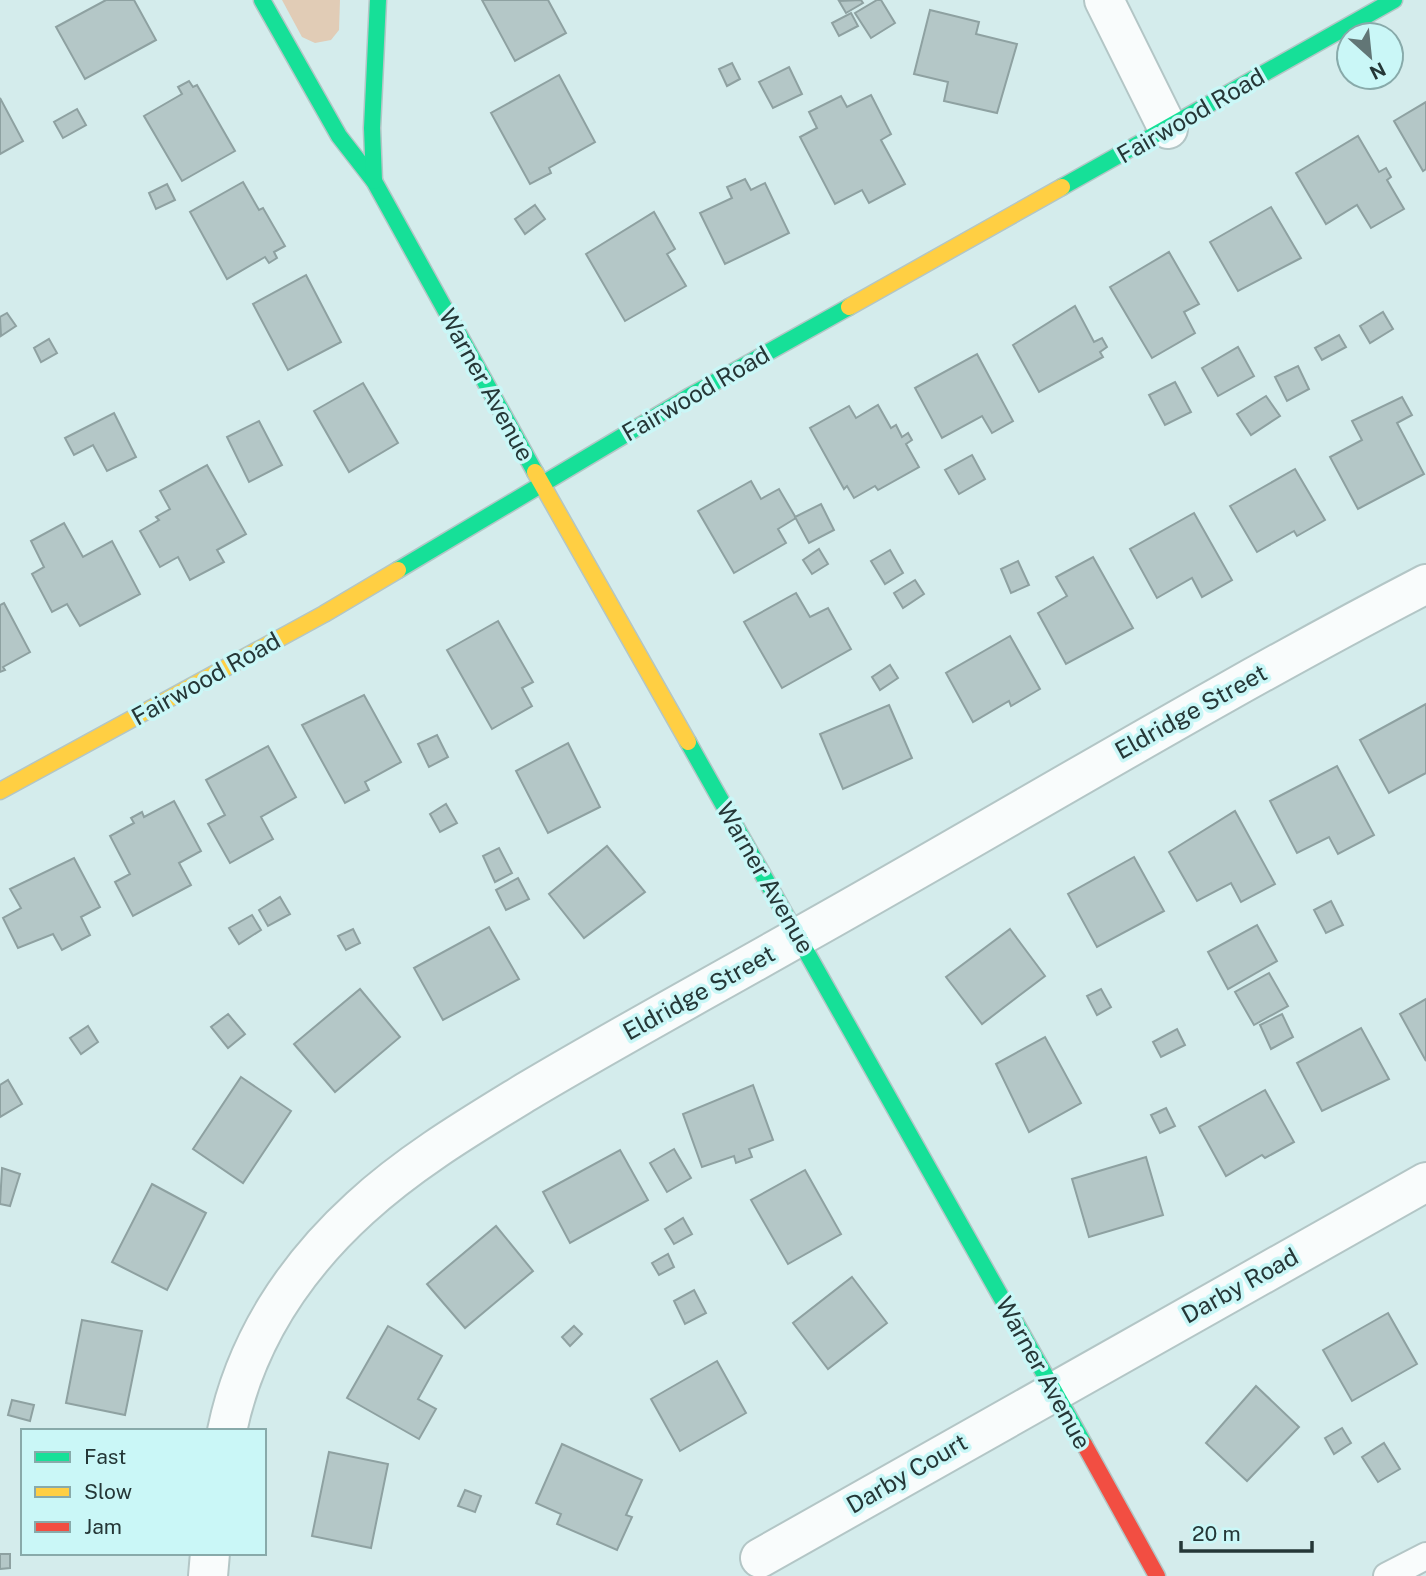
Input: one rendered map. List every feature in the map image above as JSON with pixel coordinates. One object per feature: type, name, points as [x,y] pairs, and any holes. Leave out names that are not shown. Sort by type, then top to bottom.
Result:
[{"type":"street","name":"Warner Avenue","points":[[262,0],[338,136],[374,181],[540,485],[799,937],[1157,1576]]},
{"type":"street","name":"Warner Avenue","points":[[374,181],[372,128],[378,0]]},
{"type":"street","points":[[1104,0],[1168,130]]},
{"type":"street","name":"Fairwood Road","points":[[0,790],[324,614],[690,396],[1168,130],[1394,0]]},
{"type":"street","name":"Eldridge Street","points":[[228,1429],[252,1350],[298,1272],[360,1207],[448,1139],[592,1052],[799,937],[1325,636],[1426,584]]},
{"type":"street","name":"Darby Road","points":[[1054,1391],[1426,1182]]},
{"type":"street","name":"Darby Court","points":[[760,1558],[1054,1391]]},
{"type":"street","points":[[208,1576],[210,1555]]},
{"type":"lane","points":[[1387,1576],[1426,1556]]},
{"type":"shaded area","points":[[282,0],[340,0],[339,30],[331,40],[315,43],[302,37]]},
{"type":"building","points":[[106,0],[134,0],[156,40],[85,79],[56,27]]},
{"type":"building","points":[[482,0],[548,0],[566,33],[515,61]]},
{"type":"building","points":[[861,0],[863,3],[846,13],[839,1]]},
{"type":"building","points":[[881,0],[895,23],[871,38],[855,13]]},
{"type":"building","points":[[930,10],[979,22],[976,34],[1017,44],[997,113],[944,101],[948,82],[914,74]]},
{"type":"building","points":[[851,13],[858,26],[839,36],[832,23]]},
{"type":"building","points":[[732,63],[740,79],[727,86],[719,69]]},
{"type":"building","points":[[789,67],[802,94],[773,108],[759,82]]},
{"type":"building","points":[[559,75],[595,142],[549,168],[551,173],[530,184],[491,113]]},
{"type":"building","points":[[189,81],[193,87],[197,85],[235,151],[182,181],[144,116],[182,94],[178,87]]},
{"type":"building","points":[[871,95],[891,134],[881,140],[905,184],[869,203],[862,190],[835,204],[800,137],[817,128],[809,112],[841,96],[847,107]]},
{"type":"building","points":[[0,98],[23,141],[0,154]]},
{"type":"building","points":[[1426,102],[1426,169],[1423,171],[1394,121]]},
{"type":"building","points":[[77,109],[86,125],[63,138],[54,122]]},
{"type":"building","points":[[1358,136],[1379,172],[1386,168],[1391,177],[1387,180],[1404,209],[1371,228],[1357,205],[1326,224],[1296,173]]},
{"type":"building","points":[[745,179],[751,190],[765,183],[789,233],[725,264],[700,213],[732,198],[727,187]]},
{"type":"building","points":[[243,182],[259,210],[263,208],[285,246],[274,252],[277,258],[269,263],[265,257],[227,279],[190,212]]},
{"type":"building","points":[[167,184],[175,200],[156,209],[149,193]]},
{"type":"building","points":[[535,205],[545,219],[525,234],[515,219]]},
{"type":"building","points":[[1271,207],[1301,258],[1238,291],[1210,242]]},
{"type":"building","points":[[654,212],[675,249],[667,254],[686,286],[625,321],[586,254]]},
{"type":"building","points":[[1169,252],[1199,304],[1184,312],[1195,333],[1152,358],[1110,287]]},
{"type":"building","points":[[306,275],[341,342],[288,370],[253,304]]},
{"type":"building","points":[[1075,306],[1094,342],[1102,338],[1107,347],[1100,352],[1103,357],[1039,392],[1013,345]]},
{"type":"building","points":[[1383,312],[1393,329],[1370,343],[1360,326]]},
{"type":"building","points":[[7,313],[16,326],[1,336],[0,317]]},
{"type":"building","points":[[1339,335],[1346,347],[1322,360],[1315,348]]},
{"type":"building","points":[[49,339],[57,353],[41,362],[34,348]]},
{"type":"building","points":[[1238,347],[1254,376],[1218,396],[1202,368]]},
{"type":"building","points":[[977,354],[1013,421],[992,433],[982,416],[942,438],[915,388]]},
{"type":"building","points":[[1298,366],[1309,389],[1287,401],[1275,377]]},
{"type":"building","points":[[1175,382],[1191,412],[1165,425],[1149,395]]},
{"type":"building","points":[[363,383],[398,443],[349,472],[314,411]]},
{"type":"building","points":[[1266,396],[1280,416],[1251,435],[1237,414]]},
{"type":"building","points":[[1402,397],[1412,415],[1397,423],[1424,474],[1358,509],[1330,457],[1362,440],[1352,421]]},
{"type":"building","points":[[878,405],[891,428],[896,425],[902,437],[908,433],[912,440],[906,444],[919,467],[878,490],[875,486],[854,498],[847,486],[844,489],[810,428],[849,406],[856,418]]},
{"type":"building","points":[[114,413],[136,457],[107,471],[93,445],[74,455],[65,438]]},
{"type":"building","points":[[259,421],[282,465],[249,482],[227,437]]},
{"type":"building","points":[[972,455],[985,479],[959,494],[945,470]]},
{"type":"building","points":[[207,465],[246,534],[217,550],[224,562],[190,580],[178,557],[160,567],[140,531],[159,520],[156,517],[170,509],[160,491]]},
{"type":"building","points":[[1295,469],[1325,520],[1297,536],[1294,531],[1257,552],[1230,506]]},
{"type":"building","points":[[751,481],[761,499],[779,489],[796,518],[778,529],[786,543],[734,573],[698,511]]},
{"type":"building","points":[[821,504],[834,530],[809,543],[795,517]]},
{"type":"building","points":[[1194,513],[1232,580],[1202,597],[1192,578],[1157,598],[1130,549]]},
{"type":"building","points":[[64,523],[83,557],[112,541],[140,594],[80,626],[67,604],[52,612],[32,574],[44,567],[31,541]]},
{"type":"building","points":[[819,549],[828,564],[812,574],[803,560]]},
{"type":"building","points":[[890,550],[903,573],[885,584],[871,561]]},
{"type":"building","points":[[1093,557],[1133,628],[1066,664],[1038,613],[1067,596],[1056,577]]},
{"type":"building","points":[[1018,561],[1029,585],[1011,593],[1001,569]]},
{"type":"building","points":[[915,580],[924,594],[903,608],[894,593]]},
{"type":"building","points":[[796,593],[810,617],[828,608],[851,649],[782,688],[744,622]]},
{"type":"building","points":[[4,603],[30,652],[3,667],[5,670],[0,672],[0,605]]},
{"type":"building","points":[[498,621],[533,682],[522,688],[532,706],[492,729],[447,650]]},
{"type":"building","points":[[1010,636],[1040,689],[1011,706],[1009,701],[973,722],[946,673]]},
{"type":"building","points":[[890,665],[898,678],[880,690],[872,677]]},
{"type":"building","points":[[364,695],[401,762],[365,782],[369,790],[345,803],[302,725]]},
{"type":"building","points":[[1426,704],[1426,773],[1389,793],[1360,740]]},
{"type":"building","points":[[889,705],[912,758],[843,789],[820,734]]},
{"type":"building","points":[[437,735],[448,757],[429,767],[418,744]]},
{"type":"building","points":[[568,743],[600,807],[548,833],[516,771]]},
{"type":"building","points":[[268,746],[296,797],[261,817],[273,839],[230,863],[208,824],[225,815],[206,780]]},
{"type":"building","points":[[1337,766],[1374,835],[1338,854],[1329,837],[1297,853],[1270,801]]},
{"type":"building","points":[[174,801],[201,851],[179,863],[191,885],[133,916],[115,882],[130,874],[110,836],[134,823],[131,818],[142,812],[144,817]]},
{"type":"building","points":[[446,804],[457,823],[440,832],[430,814]]},
{"type":"building","points":[[1235,811],[1275,884],[1241,902],[1231,883],[1197,901],[1169,852]]},
{"type":"building","points":[[607,846],[645,892],[584,938],[549,894]]},
{"type":"building","points":[[499,848],[512,873],[495,882],[483,856]]},
{"type":"building","points":[[1134,857],[1164,911],[1097,947],[1068,894]]},
{"type":"building","points":[[74,858],[100,907],[81,917],[90,935],[62,950],[53,934],[18,948],[3,918],[21,908],[10,889]]},
{"type":"building","points":[[518,878],[529,899],[506,910],[496,890]]},
{"type":"building","points":[[280,897],[290,914],[268,926],[259,910]]},
{"type":"building","points":[[1331,901],[1343,925],[1326,933],[1314,910]]},
{"type":"building","points":[[252,915],[261,930],[239,944],[229,928]]},
{"type":"building","points":[[1257,925],[1277,961],[1228,989],[1208,952]]},
{"type":"building","points":[[489,927],[519,979],[443,1020],[414,968]]},
{"type":"building","points":[[353,929],[360,943],[346,950],[338,936]]},
{"type":"building","points":[[1010,929],[1045,976],[982,1024],[946,977]]},
{"type":"building","points":[[1269,973],[1288,1006],[1254,1025],[1235,992]]},
{"type":"building","points":[[360,989],[400,1037],[335,1092],[294,1044]]},
{"type":"building","points":[[1101,989],[1111,1007],[1097,1015],[1087,996]]},
{"type":"building","points":[[1426,999],[1426,1061],[1400,1014]]},
{"type":"building","points":[[228,1014],[245,1034],[228,1048],[211,1027]]},
{"type":"building","points":[[1282,1014],[1293,1037],[1271,1049],[1260,1025]]},
{"type":"building","points":[[88,1026],[98,1042],[81,1054],[70,1038]]},
{"type":"building","points":[[1361,1028],[1389,1079],[1322,1111],[1297,1063]]},
{"type":"building","points":[[1177,1029],[1185,1045],[1161,1057],[1153,1042]]},
{"type":"building","points":[[1045,1037],[1081,1103],[1029,1132],[996,1064]]},
{"type":"building","points":[[241,1077],[291,1111],[243,1183],[193,1149]]},
{"type":"building","points":[[8,1080],[22,1104],[0,1117],[0,1085]]},
{"type":"building","points":[[753,1085],[773,1140],[749,1149],[752,1157],[736,1163],[734,1156],[702,1167],[683,1114]]},
{"type":"building","points":[[1265,1090],[1294,1142],[1265,1158],[1262,1155],[1226,1176],[1199,1127]]},
{"type":"building","points":[[1166,1108],[1175,1126],[1160,1133],[1151,1115]]},
{"type":"building","points":[[674,1149],[691,1178],[667,1192],[650,1163]]},
{"type":"building","points":[[620,1150],[648,1200],[570,1243],[543,1192]]},
{"type":"building","points":[[1146,1157],[1163,1215],[1089,1237],[1072,1179]]},
{"type":"building","points":[[2,1168],[20,1174],[10,1206],[0,1204]]},
{"type":"building","points":[[805,1170],[841,1234],[788,1264],[751,1200]]},
{"type":"building","points":[[152,1184],[206,1213],[167,1290],[112,1262]]},
{"type":"building","points":[[683,1218],[692,1234],[674,1244],[665,1229]]},
{"type":"building","points":[[496,1226],[533,1271],[465,1328],[427,1284]]},
{"type":"building","points":[[668,1254],[674,1267],[659,1275],[652,1263]]},
{"type":"building","points":[[852,1277],[887,1323],[828,1369],[793,1323]]},
{"type":"building","points":[[694,1290],[706,1313],[685,1324],[674,1301]]},
{"type":"building","points":[[1388,1313],[1417,1364],[1352,1401],[1323,1350]]},
{"type":"building","points":[[82,1320],[142,1331],[125,1415],[66,1403]]},
{"type":"building","points":[[388,1326],[442,1356],[418,1399],[436,1409],[419,1439],[347,1398]]},
{"type":"building","points":[[574,1326],[582,1334],[570,1346],[562,1337]]},
{"type":"building","points":[[717,1361],[746,1413],[680,1451],[651,1399]]},
{"type":"building","points":[[1256,1386],[1299,1427],[1247,1481],[1206,1443]]},
{"type":"building","points":[[12,1400],[34,1405],[30,1421],[8,1415]]},
{"type":"building","points":[[1342,1428],[1351,1443],[1334,1454],[1325,1438]]},
{"type":"building","points":[[1384,1443],[1400,1469],[1378,1482],[1362,1457]]},
{"type":"building","points":[[562,1444],[642,1480],[626,1515],[632,1517],[617,1550],[557,1524],[561,1514],[536,1503]]},
{"type":"building","points":[[329,1452],[388,1464],[371,1548],[312,1536]]},
{"type":"building","points":[[465,1490],[481,1496],[475,1512],[458,1506]]},
{"type":"building","points":[[0,1554],[10,1554],[10,1568],[0,1569]]},
{"type":"traffic: fast","points":[[262,0],[339,136],[374,181],[535,472]]},
{"type":"traffic: fast","points":[[374,181],[372,128],[378,0]]},
{"type":"traffic: fast","points":[[1062,187],[1394,0]]},
{"type":"traffic: fast","points":[[398,570],[690,396],[849,307]]},
{"type":"traffic: fast","points":[[688,742],[1084,1444]]},
{"type":"traffic: slow","points":[[849,307],[1062,187]]},
{"type":"traffic: slow","points":[[535,472],[688,742]]},
{"type":"traffic: slow","points":[[0,791],[324,614],[398,570]]},
{"type":"traffic: jam","points":[[1084,1444],[1157,1576]]}]
